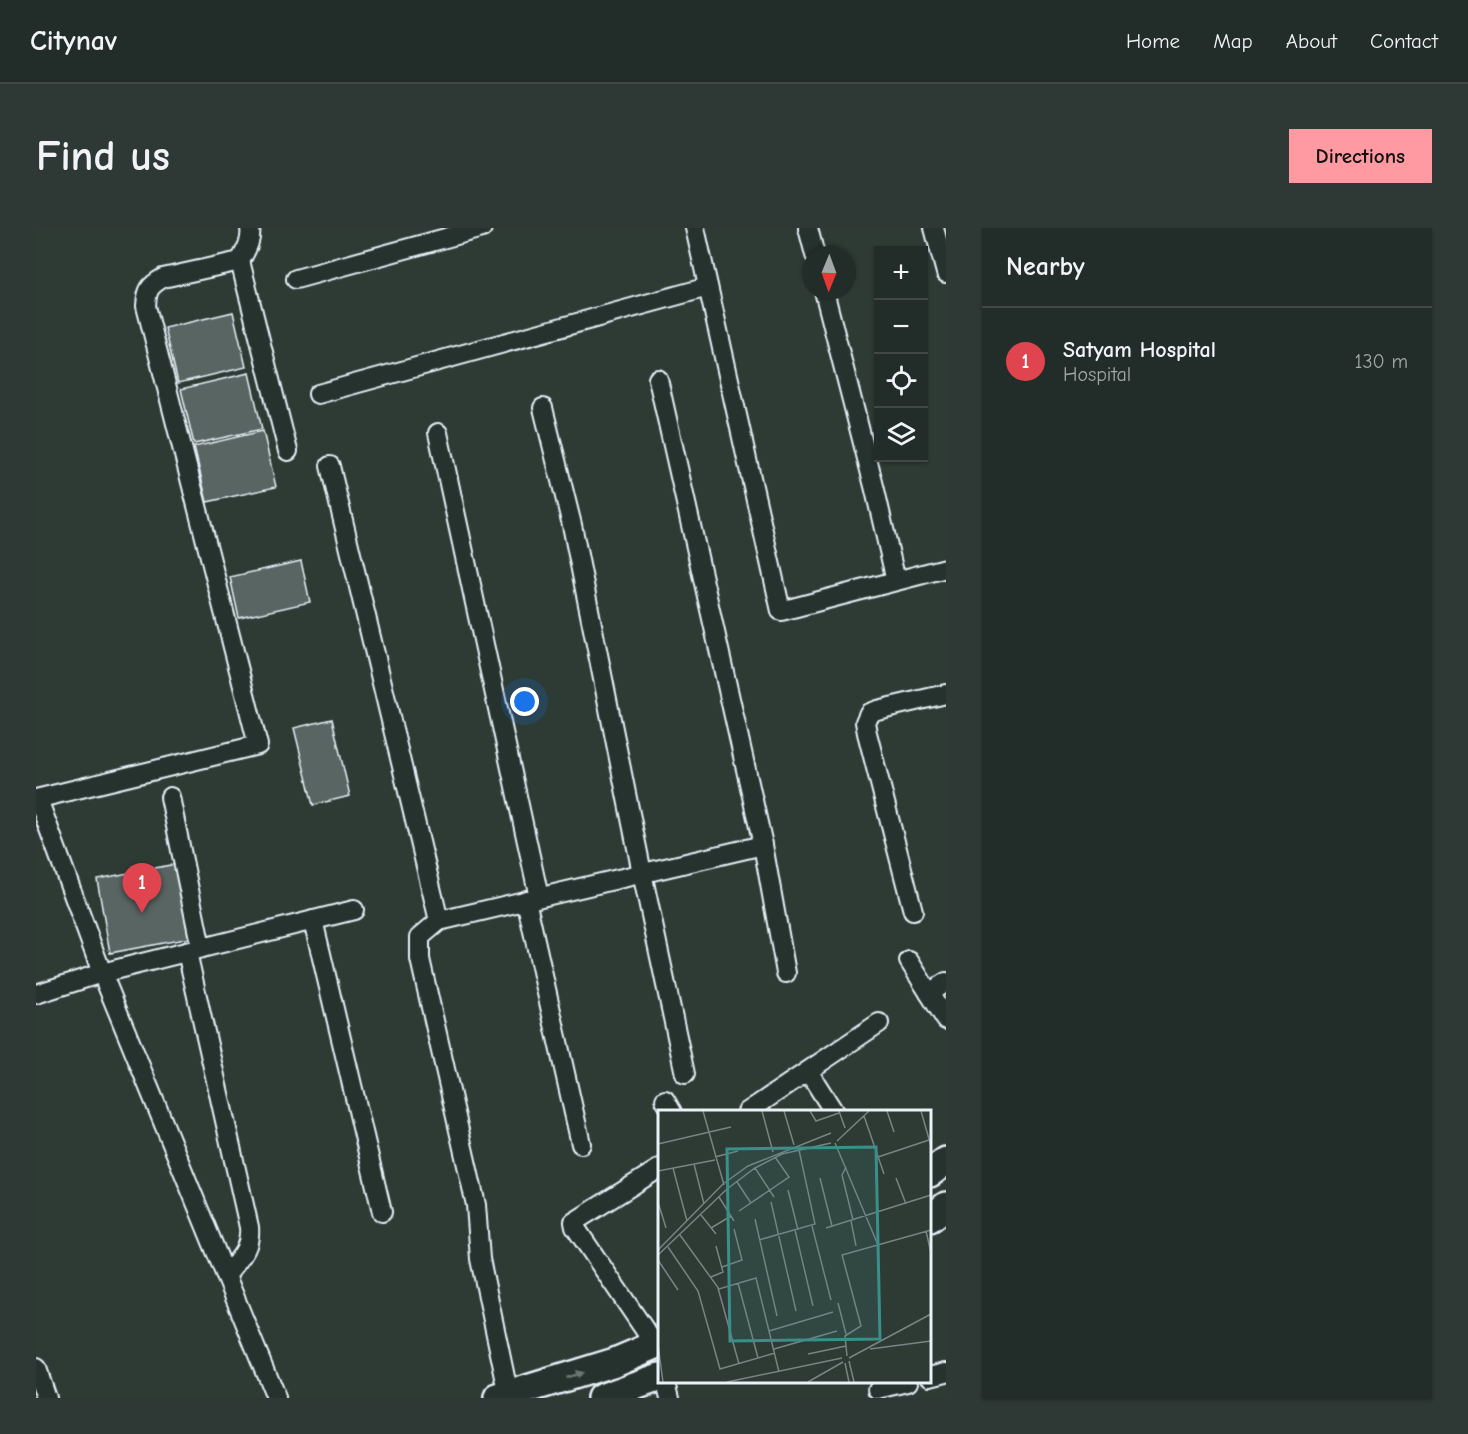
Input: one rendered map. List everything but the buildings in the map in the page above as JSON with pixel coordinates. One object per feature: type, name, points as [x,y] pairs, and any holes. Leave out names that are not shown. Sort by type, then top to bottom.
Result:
[{"type":"main road","points":[[931,1172],[946,1161]]},
{"type":"main road","points":[[931,1217],[946,1206]]},
{"type":"main road","points":[[503,1397],[615,1362],[657,1344]]},
{"type":"main road","points":[[601,1398],[658,1378]]},
{"type":"street","points":[[250,228],[251,237],[240,261],[288,452]]},
{"type":"street","points":[[296,279],[482,228]]},
{"type":"street","points":[[694,228],[781,611],[946,568]]},
{"type":"street","points":[[808,228],[813,246]]},
{"type":"street","points":[[934,228],[946,273]]},
{"type":"street","points":[[240,261],[164,278],[154,283],[147,292],[146,306],[258,745],[37,799],[102,973],[276,1398]]},
{"type":"street","points":[[318,394],[708,287]]},
{"type":"street","points":[[826,300],[896,581]]},
{"type":"street","points":[[658,379],[763,845],[786,973]]},
{"type":"street","points":[[543,408],[572,525],[685,1074]]},
{"type":"street","points":[[438,433],[581,1144]]},
{"type":"street","points":[[330,466],[440,921]]},
{"type":"street","points":[[914,911],[865,722],[869,713],[877,710],[946,694]]},
{"type":"street","points":[[170,797],[194,950],[249,1227],[250,1239],[247,1248],[226,1276]]},
{"type":"street","points":[[503,1397],[480,1259],[476,1206],[420,959],[420,937],[440,921],[763,845]]},
{"type":"street","points":[[36,994],[102,973],[354,910]]},
{"type":"street","points":[[313,920],[382,1212]]},
{"type":"street","points":[[909,961],[946,1020]]},
{"type":"street","points":[[929,993],[946,982]]},
{"type":"street","points":[[750,1110],[879,1023]]},
{"type":"street","points":[[808,1071],[833,1110]]},
{"type":"street","points":[[657,1344],[575,1227],[574,1222],[658,1169]]},
{"type":"street","points":[[36,1368],[46,1398]]},
{"type":"street","points":[[931,1376],[946,1372]]},
{"type":"street","points":[[666,1383],[670,1398]]},
{"type":"street","points":[[878,1389],[904,1383]]},
{"type":"place","name":"Satyam Hospital","points":[[142,913]]}]
